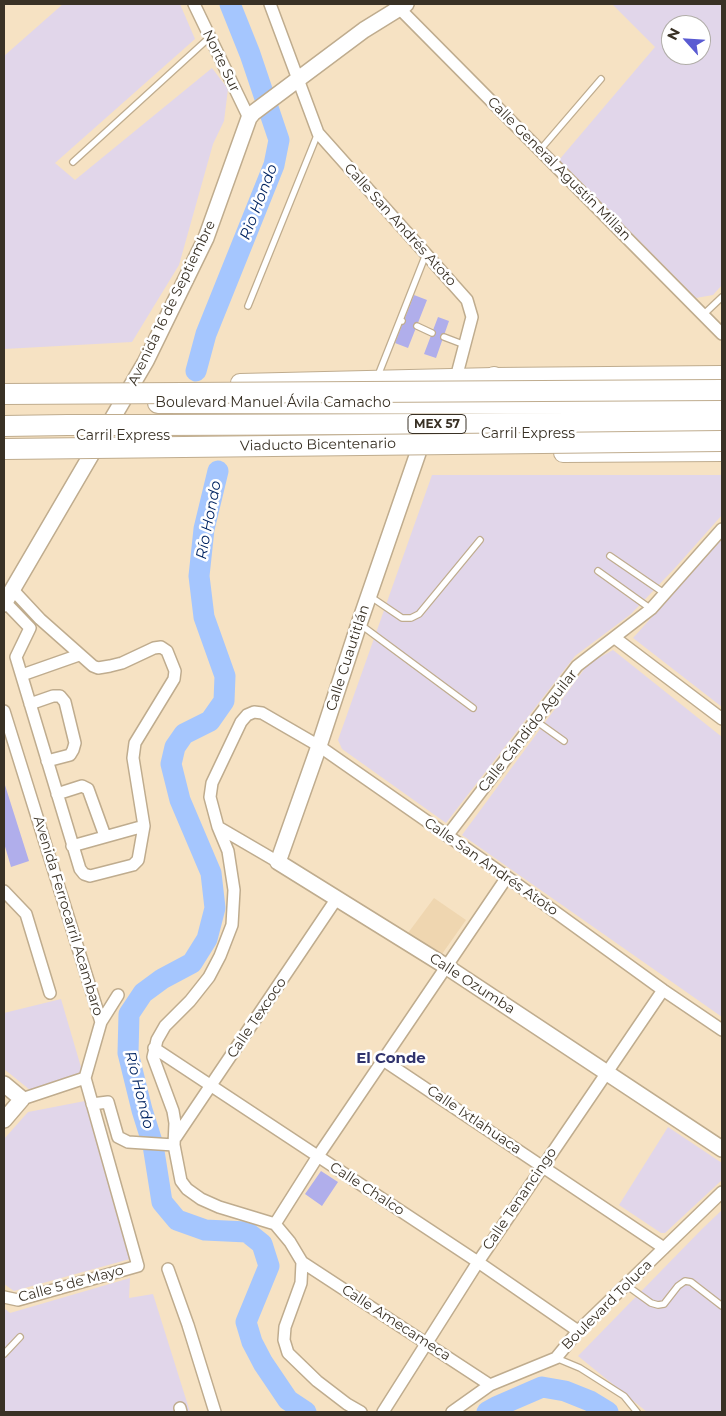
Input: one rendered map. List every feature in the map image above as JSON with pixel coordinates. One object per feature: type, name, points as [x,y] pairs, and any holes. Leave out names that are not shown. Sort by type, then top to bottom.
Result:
[{"type":"highway","points":[[494,377],[551,404]]},
{"type":"highway","points":[[4,394],[722,390]]},
{"type":"highway","name":"Boulevard Manuel Ávila Camacho","points":[[4,403],[722,404]]},
{"type":"highway","name":"Boulevard Manuel Ávila Camacho","points":[[4,426],[722,423]]},
{"type":"highway","points":[[249,454],[330,424]]},
{"type":"highway","name":"Carril Express","points":[[4,437],[722,432]]},
{"type":"highway","name":"Viaducto Bicentenario","points":[[4,449],[722,442]]},
{"type":"main road","points":[[147,385],[494,377],[722,375]]},
{"type":"main road","points":[[4,386],[84,385]]},
{"type":"main road","points":[[148,454],[722,452]]},
{"type":"main road","points":[[4,456],[68,455]]},
{"type":"street","name":"Norte Sur","points":[[194,4],[251,116]]},
{"type":"street","name":"Calle San Andrés Atoto","points":[[270,4],[292,84],[318,133],[467,300],[472,317],[456,378]]},
{"type":"street","points":[[251,116],[397,5]]},
{"type":"street","name":"Calle General Agustín Millan","points":[[397,5],[722,334]]},
{"type":"street","name":"Avenida 16 de Septiembre","points":[[7,599],[146,361],[206,238],[251,116]]},
{"type":"street","name":"Calle Cuautitlán","points":[[278,862],[418,453]]},
{"type":"street","name":"Calle Cándido Aguilar","points":[[447,836],[577,666],[616,638],[651,609],[722,529]]},
{"type":"street","points":[[7,599],[40,619],[89,664],[98,668],[122,663],[154,648],[161,647],[167,652],[175,671],[174,679],[171,687],[135,743],[133,758],[144,826],[138,860],[133,865],[90,876],[84,874],[80,869],[16,657],[30,628],[40,619]]},
{"type":"street","points":[[7,599],[30,628]]},
{"type":"street","points":[[616,638],[722,719]]},
{"type":"street","points":[[22,675],[79,655]]},
{"type":"street","points":[[30,704],[53,696],[60,696],[64,702],[75,743],[73,750],[70,756],[47,761]]},
{"type":"street","name":"Avenida Ferrocarril Acambaro","points":[[4,711],[101,1022],[85,1078]]},
{"type":"street","name":"Calle San Andrés Atoto","points":[[218,827],[210,797],[212,783],[241,722],[247,715],[254,712],[262,713],[319,746],[722,1030]]},
{"type":"street","points":[[57,794],[82,786],[88,789],[105,836]]},
{"type":"street","points":[[72,846],[144,826]]},
{"type":"street","points":[[218,827],[228,851],[234,890],[232,925],[209,978],[190,1001],[165,1026],[154,1048],[153,1057],[173,1111],[175,1123],[172,1142],[180,1181],[187,1189],[201,1199],[219,1207],[275,1224],[290,1242],[302,1262],[301,1282],[285,1327],[284,1340],[288,1353],[317,1381],[347,1404],[361,1412]]},
{"type":"street","name":"Calle Ozumba","points":[[218,827],[338,898],[447,967],[722,1149]]},
{"type":"street","points":[[275,1224],[318,1156],[506,877]]},
{"type":"street","points":[[4,891],[26,914],[50,993]]},
{"type":"street","name":"Calle Texcoco","points":[[172,1142],[338,898]]},
{"type":"street","name":"Calle Tenancingo","points":[[383,1412],[478,1262],[663,990]]},
{"type":"street","points":[[101,1022],[118,995]]},
{"type":"street","name":"Calle Chalco","points":[[154,1048],[478,1262],[578,1331]]},
{"type":"street","name":"Calle Ixtlahuaca","points":[[383,1060],[664,1248]]},
{"type":"street","points":[[4,1120],[22,1099],[85,1078],[92,1104],[108,1102],[118,1137],[128,1142],[144,1144],[172,1142]]},
{"type":"street","points":[[4,1084],[22,1099]]},
{"type":"street","name":"Calle 5 de Mayo","points":[[4,1297],[18,1300],[24,1299],[138,1266],[92,1104]]},
{"type":"street","name":"Boulevard Toluca","points":[[452,1412],[490,1385],[556,1358],[578,1331],[722,1192]]},
{"type":"street","name":"Calle Amecameca","points":[[302,1262],[490,1385]]},
{"type":"street","points":[[168,1269],[188,1325],[215,1412]]},
{"type":"lane","points":[[73,162],[210,37]]},
{"type":"lane","points":[[540,150],[601,79]]},
{"type":"lane","points":[[248,306],[318,133]]},
{"type":"lane","points":[[376,380],[402,321],[426,254]]},
{"type":"lane","points":[[703,315],[722,298]]},
{"type":"lane","points":[[416,326],[432,333]]},
{"type":"lane","points":[[444,337],[464,345]]},
{"type":"lane","points":[[369,595],[402,618],[411,618],[419,614],[480,540]]},
{"type":"lane","points":[[610,556],[664,594]]},
{"type":"lane","points":[[598,571],[651,609]]},
{"type":"lane","points":[[359,624],[473,708]]},
{"type":"lane","points":[[536,721],[564,741]]},
{"type":"lane","points":[[626,1285],[651,1303],[658,1305],[664,1304],[678,1286],[685,1281],[691,1282],[722,1306]]},
{"type":"lane","points":[[4,1354],[20,1336]]},
{"type":"lane","points":[[556,1358],[580,1368],[624,1396],[638,1412]]},
{"type":"shaded area","points":[[63,4],[180,4],[195,39],[55,163],[75,180],[212,68],[228,89],[224,121],[213,144],[179,265],[132,342],[4,349],[4,56]]},
{"type":"shaded area","points":[[612,4],[722,4],[722,285],[713,295],[696,298],[559,160],[655,47]]},
{"type":"shaded area","points":[[432,475],[722,475],[722,515],[631,614],[575,656],[446,823],[342,749],[338,740]]},
{"type":"shaded area","points":[[722,539],[722,707],[633,638]]},
{"type":"shaded area","points":[[613,650],[722,737],[722,1017],[462,835],[588,664]]},
{"type":"shaded area","points":[[434,898],[466,920],[442,954],[408,933]]},
{"type":"shaded area","points":[[61,999],[83,1074],[30,1090],[4,1069],[4,1013]]},
{"type":"shaded area","points":[[85,1101],[130,1259],[14,1291],[4,1284],[4,1139],[28,1112]]},
{"type":"shaded area","points":[[668,1127],[722,1163],[722,1180],[665,1233],[661,1233],[619,1205]]},
{"type":"shaded area","points":[[722,1210],[722,1412],[647,1412],[578,1356]]},
{"type":"shaded area","points":[[130,1278],[129,1298],[153,1294],[190,1412],[4,1412],[4,1308],[10,1313]]},
{"type":"building","points":[[414,295],[427,300],[408,348],[395,343]]},
{"type":"building","points":[[438,317],[449,321],[436,358],[424,354]]},
{"type":"building","points":[[4,782],[29,861],[11,867],[4,843]]},
{"type":"building","points":[[321,1171],[338,1182],[322,1206],[305,1194]]},
{"type":"waterway","name":"Rio Hondo","points":[[196,371],[206,334],[274,165],[279,140],[250,54],[230,4]]},
{"type":"waterway","name":"Río Hondo","points":[[218,471],[204,529],[199,576],[204,617],[225,676],[224,701],[210,721],[184,734],[175,747],[171,764],[180,800],[211,873],[215,908],[207,939],[192,963],[162,979],[143,993],[129,1014],[128,1053],[153,1145],[162,1202],[177,1220],[205,1230],[247,1232],[262,1244],[269,1266],[246,1322],[252,1342],[263,1363],[288,1400],[306,1412]]},
{"type":"waterway","name":"Río Hondo","points":[[487,1412],[542,1387],[565,1391],[590,1401],[608,1412]]},
{"type":"district","name":"El Conde","points":[[391,1059]]}]
